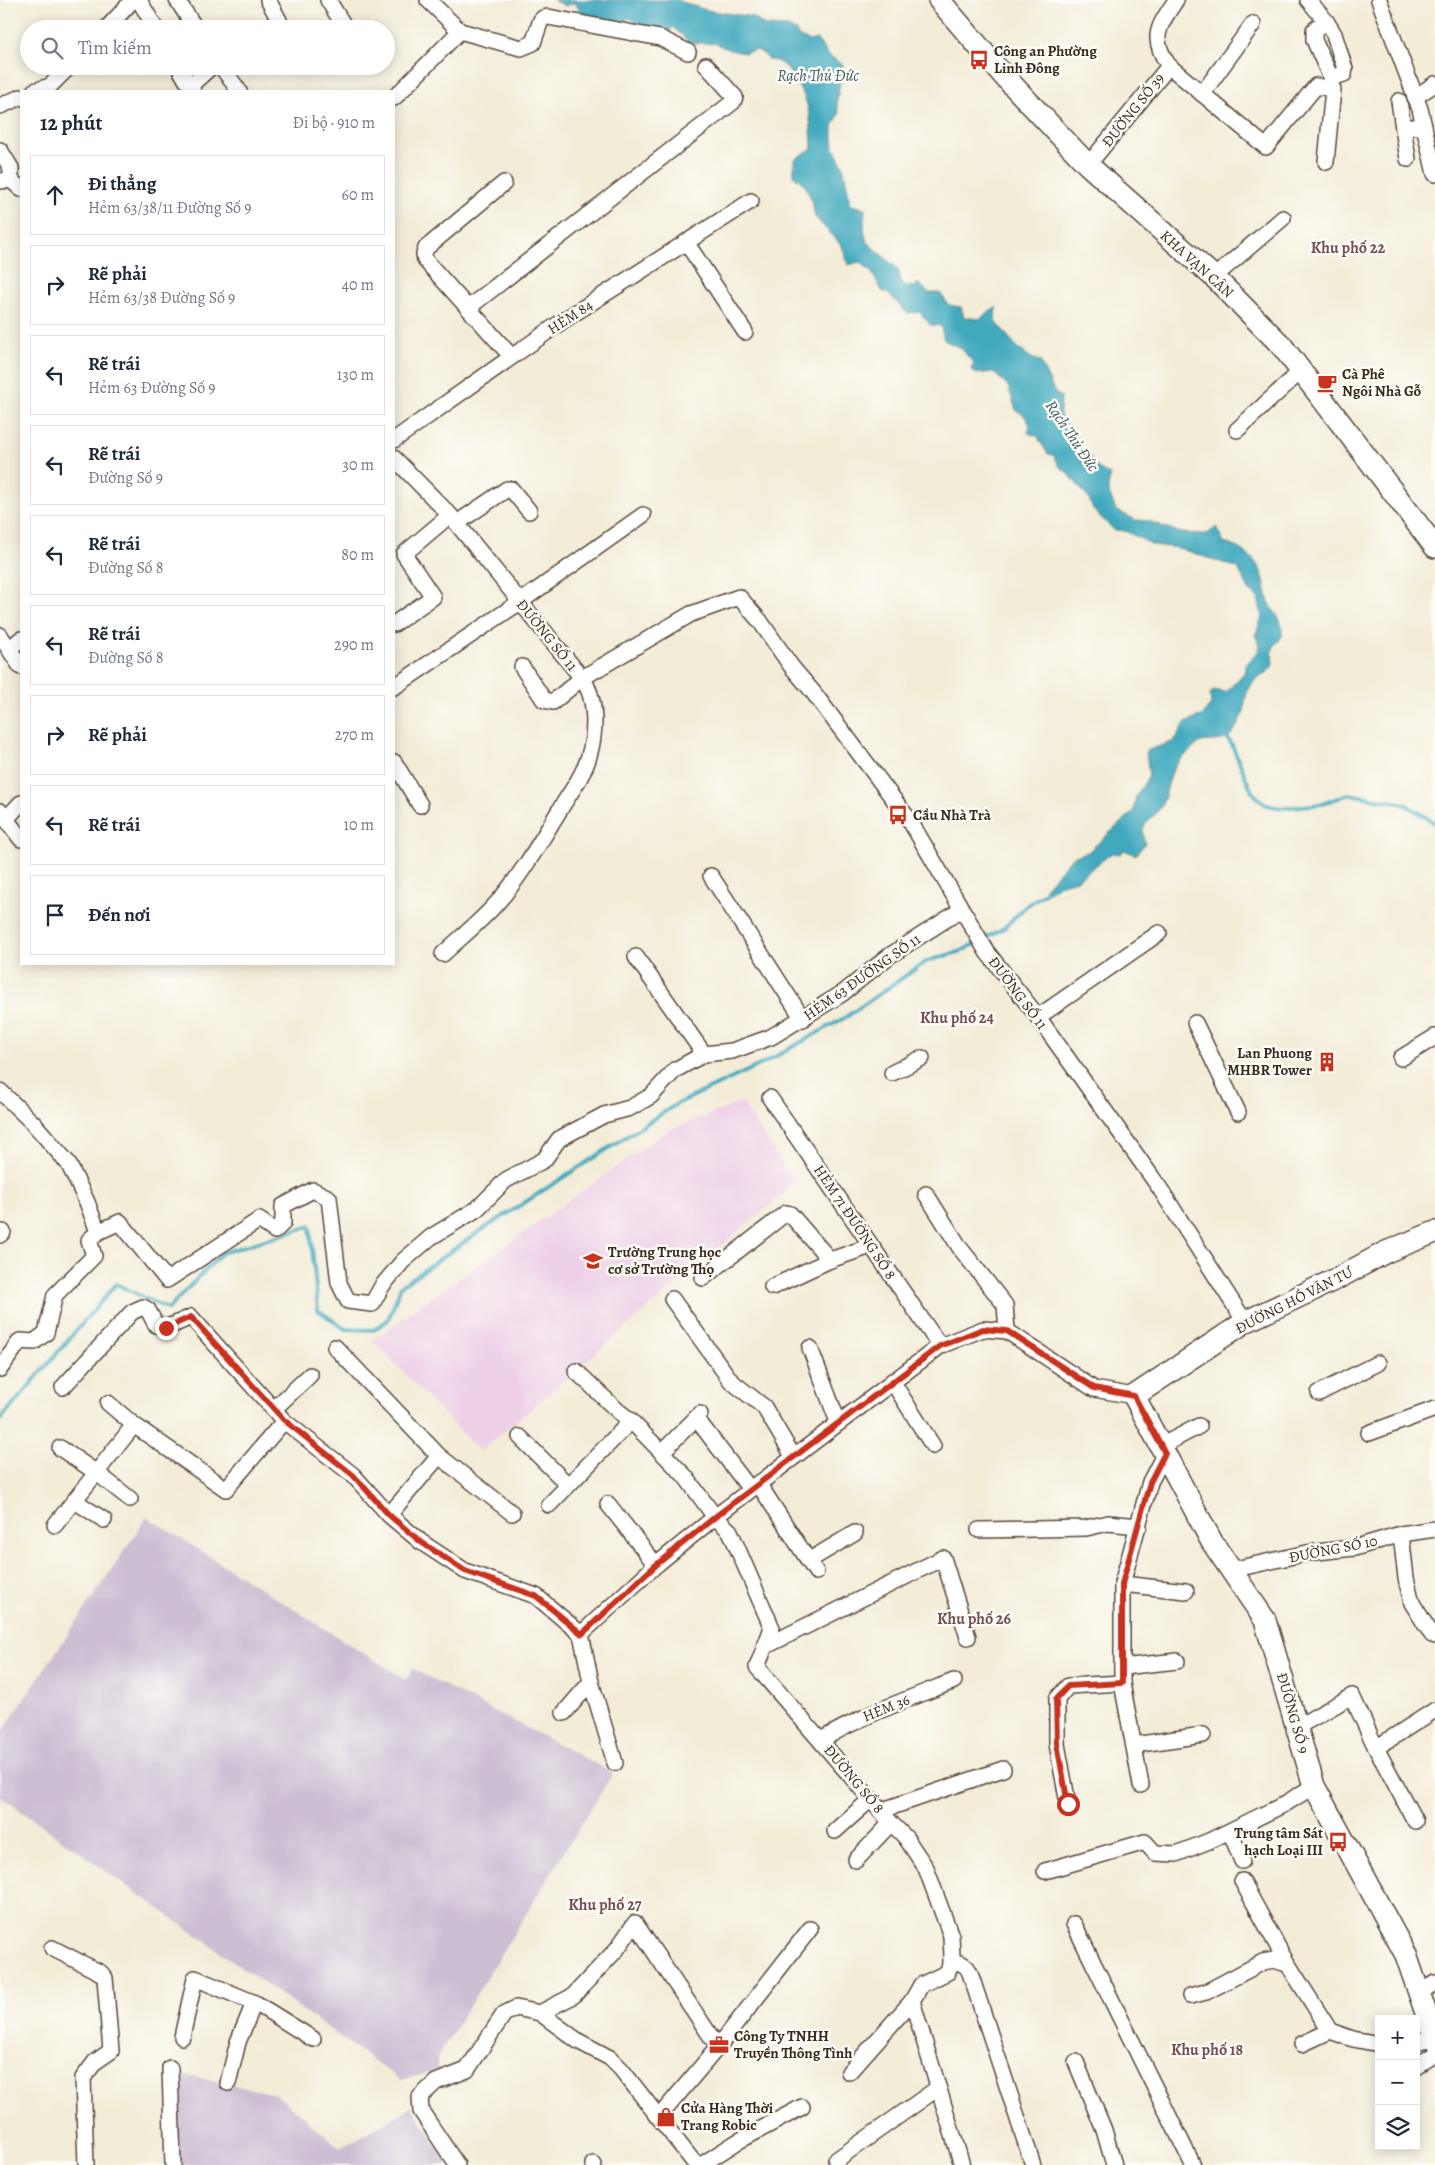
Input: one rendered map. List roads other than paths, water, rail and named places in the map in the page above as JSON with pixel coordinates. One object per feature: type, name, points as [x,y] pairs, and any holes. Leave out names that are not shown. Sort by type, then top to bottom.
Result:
[{"type":"street","points":[[114,20],[133,0]]},
{"type":"street","points":[[139,0],[151,20]]},
{"type":"street","points":[[177,0],[190,20]]},
{"type":"street","points":[[268,0],[279,20]]},
{"type":"street","points":[[328,0],[340,20]]},
{"type":"street","points":[[428,0],[460,31],[525,48],[533,43],[541,20],[548,17],[660,38],[688,52]]},
{"type":"street","name":"KHA VẠN CÂN","points":[[939,0],[1004,75],[1088,165],[1214,277],[1282,346],[1435,547]]},
{"type":"street","name":"ĐƯỜNG SỐ 39","points":[[1088,165],[1169,66],[1159,52],[1159,26],[1176,0]]},
{"type":"street","points":[[1308,0],[1326,21]]},
{"type":"street","points":[[1379,0],[1415,97],[1435,174]]},
{"type":"street","points":[[1202,94],[1253,24]]},
{"type":"street","points":[[395,97],[460,31]]},
{"type":"street","points":[[468,308],[733,102],[735,97],[706,65]]},
{"type":"street","points":[[1169,66],[1266,147],[1316,86],[1333,89],[1326,162]]},
{"type":"street","points":[[37,90],[50,86],[61,75]]},
{"type":"street","points":[[184,75],[192,88],[204,75]]},
{"type":"street","points":[[227,75],[238,90]]},
{"type":"street","points":[[1415,97],[1435,84]]},
{"type":"street","points":[[0,106],[20,97]]},
{"type":"street","points":[[1399,101],[1408,158]]},
{"type":"street","points":[[1403,128],[1424,126]]},
{"type":"street","points":[[0,150],[10,168],[11,183]]},
{"type":"street","points":[[504,183],[426,248],[424,254],[425,260],[511,356]]},
{"type":"street","name":"HẺM 84","points":[[395,439],[511,356],[751,201]]},
{"type":"street","points":[[1214,277],[1283,218]]},
{"type":"street","points":[[686,242],[745,332]]},
{"type":"street","points":[[1237,430],[1301,371]]},
{"type":"street","name":"ĐƯỜNG SỐ 11","points":[[395,459],[454,519],[582,678],[691,614],[739,597],[760,621],[791,666],[813,692],[910,821],[987,952],[1038,1017],[1159,1187],[1245,1322]]},
{"type":"street","points":[[395,623],[433,597],[404,554],[454,519],[507,490],[511,490],[529,511]]},
{"type":"street","points":[[395,686],[520,602],[643,515]]},
{"type":"street","points":[[0,635],[20,666]]},
{"type":"street","points":[[9,649],[20,640]]},
{"type":"street","points":[[443,954],[496,904],[534,852],[581,775],[591,750],[594,724],[590,692],[582,678],[553,702],[548,702],[544,700],[522,667]]},
{"type":"street","points":[[395,764],[420,804]]},
{"type":"street","points":[[20,804],[3,815],[20,838]]},
{"type":"street","points":[[711,876],[803,1019]]},
{"type":"street","name":"HẺM 63 ĐƯỜNG SỐ 11","points":[[704,1054],[732,1051],[763,1040],[803,1019],[843,993],[889,956],[962,912]]},
{"type":"street","points":[[1038,1017],[1159,933]]},
{"type":"street","points":[[0,1369],[20,1341],[34,1342],[46,1333],[55,1295],[94,1256],[89,1240],[98,1232],[120,1222],[167,1280],[259,1220],[275,1231],[283,1223],[283,1206],[313,1190],[329,1198],[340,1283],[348,1301],[372,1304],[382,1286],[403,1261],[430,1237],[477,1209],[506,1180],[544,1160],[558,1139],[604,1115],[630,1108],[651,1096],[675,1070],[704,1054],[636,957]]},
{"type":"street","points":[[1195,1023],[1238,1112]]},
{"type":"street","points":[[1401,1058],[1435,1037]]},
{"type":"street","points":[[892,1073],[922,1058]]},
{"type":"street","points":[[0,1091],[34,1124],[68,1163],[87,1202],[98,1232]]},
{"type":"street","name":"HẺM 71 ĐƯỜNG SỐ 8","points":[[770,1098],[940,1346]]},
{"type":"street","points":[[926,1194],[960,1248],[1005,1304],[1007,1331]]},
{"type":"street","points":[[702,1278],[786,1213],[790,1214],[830,1260]]},
{"type":"street","name":"ĐƯỜNG HỒ VĂN TƯ","points":[[1134,1396],[1245,1322],[1338,1278],[1386,1252],[1435,1232]]},
{"type":"street","points":[[772,1287],[830,1260],[872,1246]]},
{"type":"street","points":[[672,1299],[730,1381],[764,1407],[793,1456]]},
{"type":"street","points":[[63,1387],[132,1312],[143,1307],[148,1310],[156,1325],[166,1328],[191,1317],[279,1415],[353,1475],[389,1515],[421,1542],[465,1571],[536,1596],[582,1634],[591,1682],[615,1763]]},
{"type":"street","points":[[582,1634],[656,1565],[715,1517],[940,1346],[983,1329],[1007,1331],[1094,1388],[1134,1396]]},
{"type":"street","points":[[335,1347],[439,1456],[512,1513]]},
{"type":"street","points":[[810,1348],[838,1422]]},
{"type":"street","points":[[1320,1393],[1378,1363]]},
{"type":"street","name":"ĐƯỜNG SỐ 8","points":[[576,1371],[631,1421],[686,1476],[715,1517],[730,1531],[772,1628],[756,1667],[821,1740],[890,1823],[906,1838],[926,1868],[951,1936],[950,1961]]},
{"type":"street","points":[[108,1403],[134,1425],[226,1490],[310,1375]]},
{"type":"street","points":[[892,1381],[933,1446]]},
{"type":"street","name":"ĐƯỜNG SỐ 9","points":[[1134,1396],[1212,1542],[1266,1620],[1314,1786],[1406,1955],[1427,1988],[1430,2043]]},
{"type":"street","points":[[1369,1433],[1435,1409]]},
{"type":"street","points":[[662,1452],[698,1416],[754,1486],[812,1566],[855,1533]]},
{"type":"street","points":[[549,1505],[631,1421]]},
{"type":"street","points":[[55,1525],[134,1425]]},
{"type":"street","points":[[1141,1785],[1122,1683],[1122,1584],[1150,1482],[1163,1450],[1199,1426]]},
{"type":"street","points":[[520,1436],[568,1485]]},
{"type":"street","points":[[60,1448],[130,1498]]},
{"type":"street","points":[[389,1515],[439,1456]]},
{"type":"street","points":[[75,1500],[104,1520]]},
{"type":"street","points":[[608,1504],[656,1565]]},
{"type":"street","points":[[979,1530],[1086,1528],[1108,1523],[1139,1526]]},
{"type":"street","name":"ĐƯỜNG SỐ 10","points":[[1231,1570],[1307,1553],[1332,1552],[1354,1548],[1401,1534],[1435,1529]]},
{"type":"street","points":[[1401,1534],[1406,1578],[1412,1603],[1432,1635],[1435,1636]]},
{"type":"street","points":[[764,1647],[943,1558],[968,1637]]},
{"type":"street","points":[[1122,1584],[1186,1591]]},
{"type":"street","points":[[1122,1667],[1177,1661]]},
{"type":"street","name":"HẺM 36","points":[[821,1740],[870,1714],[954,1681]]},
{"type":"street","points":[[564,1713],[591,1682]]},
{"type":"street","points":[[1068,1804],[1057,1744],[1056,1699],[1068,1686],[1122,1683]]},
{"type":"street","points":[[1297,1726],[1352,1696],[1376,1748],[1415,1821]]},
{"type":"street","points":[[1376,1748],[1435,1710]]},
{"type":"street","points":[[1134,1745],[1203,1735]]},
{"type":"street","points":[[880,1810],[1003,1769]]},
{"type":"street","points":[[1044,1871],[1145,1842],[1155,1853],[1176,1854],[1230,1832],[1284,1805],[1314,1786]]},
{"type":"street","points":[[835,1831],[870,1799]]},
{"type":"street","points":[[856,1860],[890,1823]]},
{"type":"street","points":[[1230,1832],[1242,1861]]},
{"type":"street","points":[[1242,1881],[1287,1964],[1330,2031],[1352,2039],[1375,2043]]},
{"type":"street","points":[[540,2013],[573,1996],[617,1949],[635,1923],[718,2047]]},
{"type":"street","points":[[1074,1924],[1193,2165]]},
{"type":"street","points":[[659,2117],[718,2047],[810,1929]]},
{"type":"street","points":[[52,1948],[101,1972],[105,1978],[111,2051],[96,2062],[83,2078],[86,2165]]},
{"type":"street","points":[[1190,1996],[1206,1992],[1263,1962],[1274,1960],[1287,1964]]},
{"type":"street","points":[[850,2072],[912,2002],[921,1985],[948,1972],[950,1961],[963,1963],[970,1973],[1033,2165]]},
{"type":"street","points":[[182,2037],[195,1978],[254,2003],[312,2039]]},
{"type":"street","points":[[912,2002],[962,2165]]},
{"type":"street","points":[[228,2083],[238,2042],[254,2003]]},
{"type":"street","points":[[457,2165],[421,2111],[420,2097],[436,2082],[467,2070],[504,2014],[508,2010],[516,2008],[540,2013],[578,2041],[610,2058],[622,2069],[696,2165]]},
{"type":"street","points":[[1302,2044],[1330,2031]]},
{"type":"street","points":[[1420,2060],[1430,2043]]},
{"type":"street","points":[[1076,2062],[1104,2130],[1114,2165]]},
{"type":"street","points":[[170,2068],[173,2165]]},
{"type":"street","points":[[836,2160],[938,2088]]},
{"type":"street","points":[[701,2165],[737,2142],[802,2107]]},
{"type":"water","name":"Rạch Thủ Đức","points":[[553,0],[677,0],[706,10],[753,17],[765,26],[788,27],[797,32],[798,36],[809,41],[817,39],[827,54],[843,65],[837,101],[839,114],[833,126],[833,138],[834,148],[843,166],[851,205],[865,208],[864,230],[867,242],[898,269],[902,285],[915,287],[918,283],[929,293],[940,293],[949,305],[961,307],[964,317],[979,319],[996,307],[995,320],[1004,332],[1027,355],[1040,361],[1055,393],[1061,397],[1060,415],[1080,448],[1089,455],[1095,466],[1110,475],[1108,490],[1116,510],[1136,520],[1149,521],[1181,533],[1207,534],[1217,527],[1224,543],[1235,547],[1256,562],[1263,576],[1269,602],[1282,627],[1281,638],[1272,651],[1272,666],[1255,680],[1249,688],[1244,713],[1232,734],[1224,740],[1201,742],[1176,765],[1160,808],[1144,826],[1143,836],[1145,843],[1136,855],[1124,850],[1121,854],[1112,853],[1077,880],[1044,889],[1072,857],[1088,852],[1133,812],[1136,796],[1149,776],[1146,751],[1174,741],[1185,723],[1203,715],[1211,704],[1210,695],[1213,690],[1226,692],[1244,673],[1245,666],[1258,651],[1260,645],[1255,636],[1262,617],[1258,598],[1249,590],[1238,568],[1178,548],[1153,545],[1125,531],[1114,530],[1093,510],[1089,499],[1068,473],[1060,467],[1053,455],[1048,454],[1039,437],[1028,433],[1030,425],[1024,415],[1016,410],[1008,386],[993,372],[976,374],[971,370],[974,362],[962,349],[944,340],[941,326],[930,325],[920,312],[907,313],[893,298],[882,291],[871,271],[860,262],[848,265],[842,246],[815,217],[812,201],[805,185],[794,176],[794,160],[812,148],[806,102],[802,92],[791,77],[788,68],[777,61],[769,60],[757,50],[744,53],[730,50],[714,43],[688,43],[671,26],[671,32],[648,32],[629,18],[618,25],[608,24],[583,15],[575,3],[565,6]]},
{"type":"waterway","name":"Rạch Thủ Đức","points":[[1225,735],[1232,745],[1252,792],[1266,805],[1282,808],[1322,804],[1349,794],[1405,804],[1435,823]]},
{"type":"waterway","points":[[984,939],[1004,928],[1026,906],[1056,885]]},
{"type":"waterway","points":[[0,1420],[116,1284],[168,1309],[222,1253],[310,1226],[318,1310],[345,1329],[374,1330],[388,1320],[401,1286],[476,1234],[675,1105],[764,1063],[846,1017],[927,961],[962,951],[978,942]]},
{"type":"place","name":"Công an Phường Linh Đông","points":[[979,60]]},
{"type":"place","name":"Cà Phê Ngôi Nhà Gỗ","points":[[1327,383]]},
{"type":"place","name":"Cầu Nhà Trà","points":[[898,815]]},
{"type":"place","name":"Lan Phuong MHBR Tower","points":[[1327,1062]]},
{"type":"place","name":"Trường Trung học cơ sở Trường Thọ","points":[[593,1261]]},
{"type":"place","name":"Trung tâm Sát hạch Loại III","points":[[1338,1842]]},
{"type":"place","name":"Công Ty TNHH Truyền Thông Tình","points":[[719,2045]]},
{"type":"place","name":"Cửa Hàng Thời Trang Robic","points":[[666,2117]]},
{"type":"district","name":"Khu phố 22","points":[[1348,248]]},
{"type":"district","name":"Khu phố 24","points":[[957,1018]]},
{"type":"district","name":"Khu phố 26","points":[[974,1619]]},
{"type":"district","name":"Khu phố 27","points":[[605,1905]]},
{"type":"district","name":"Khu phố 18","points":[[1207,2050]]}]
